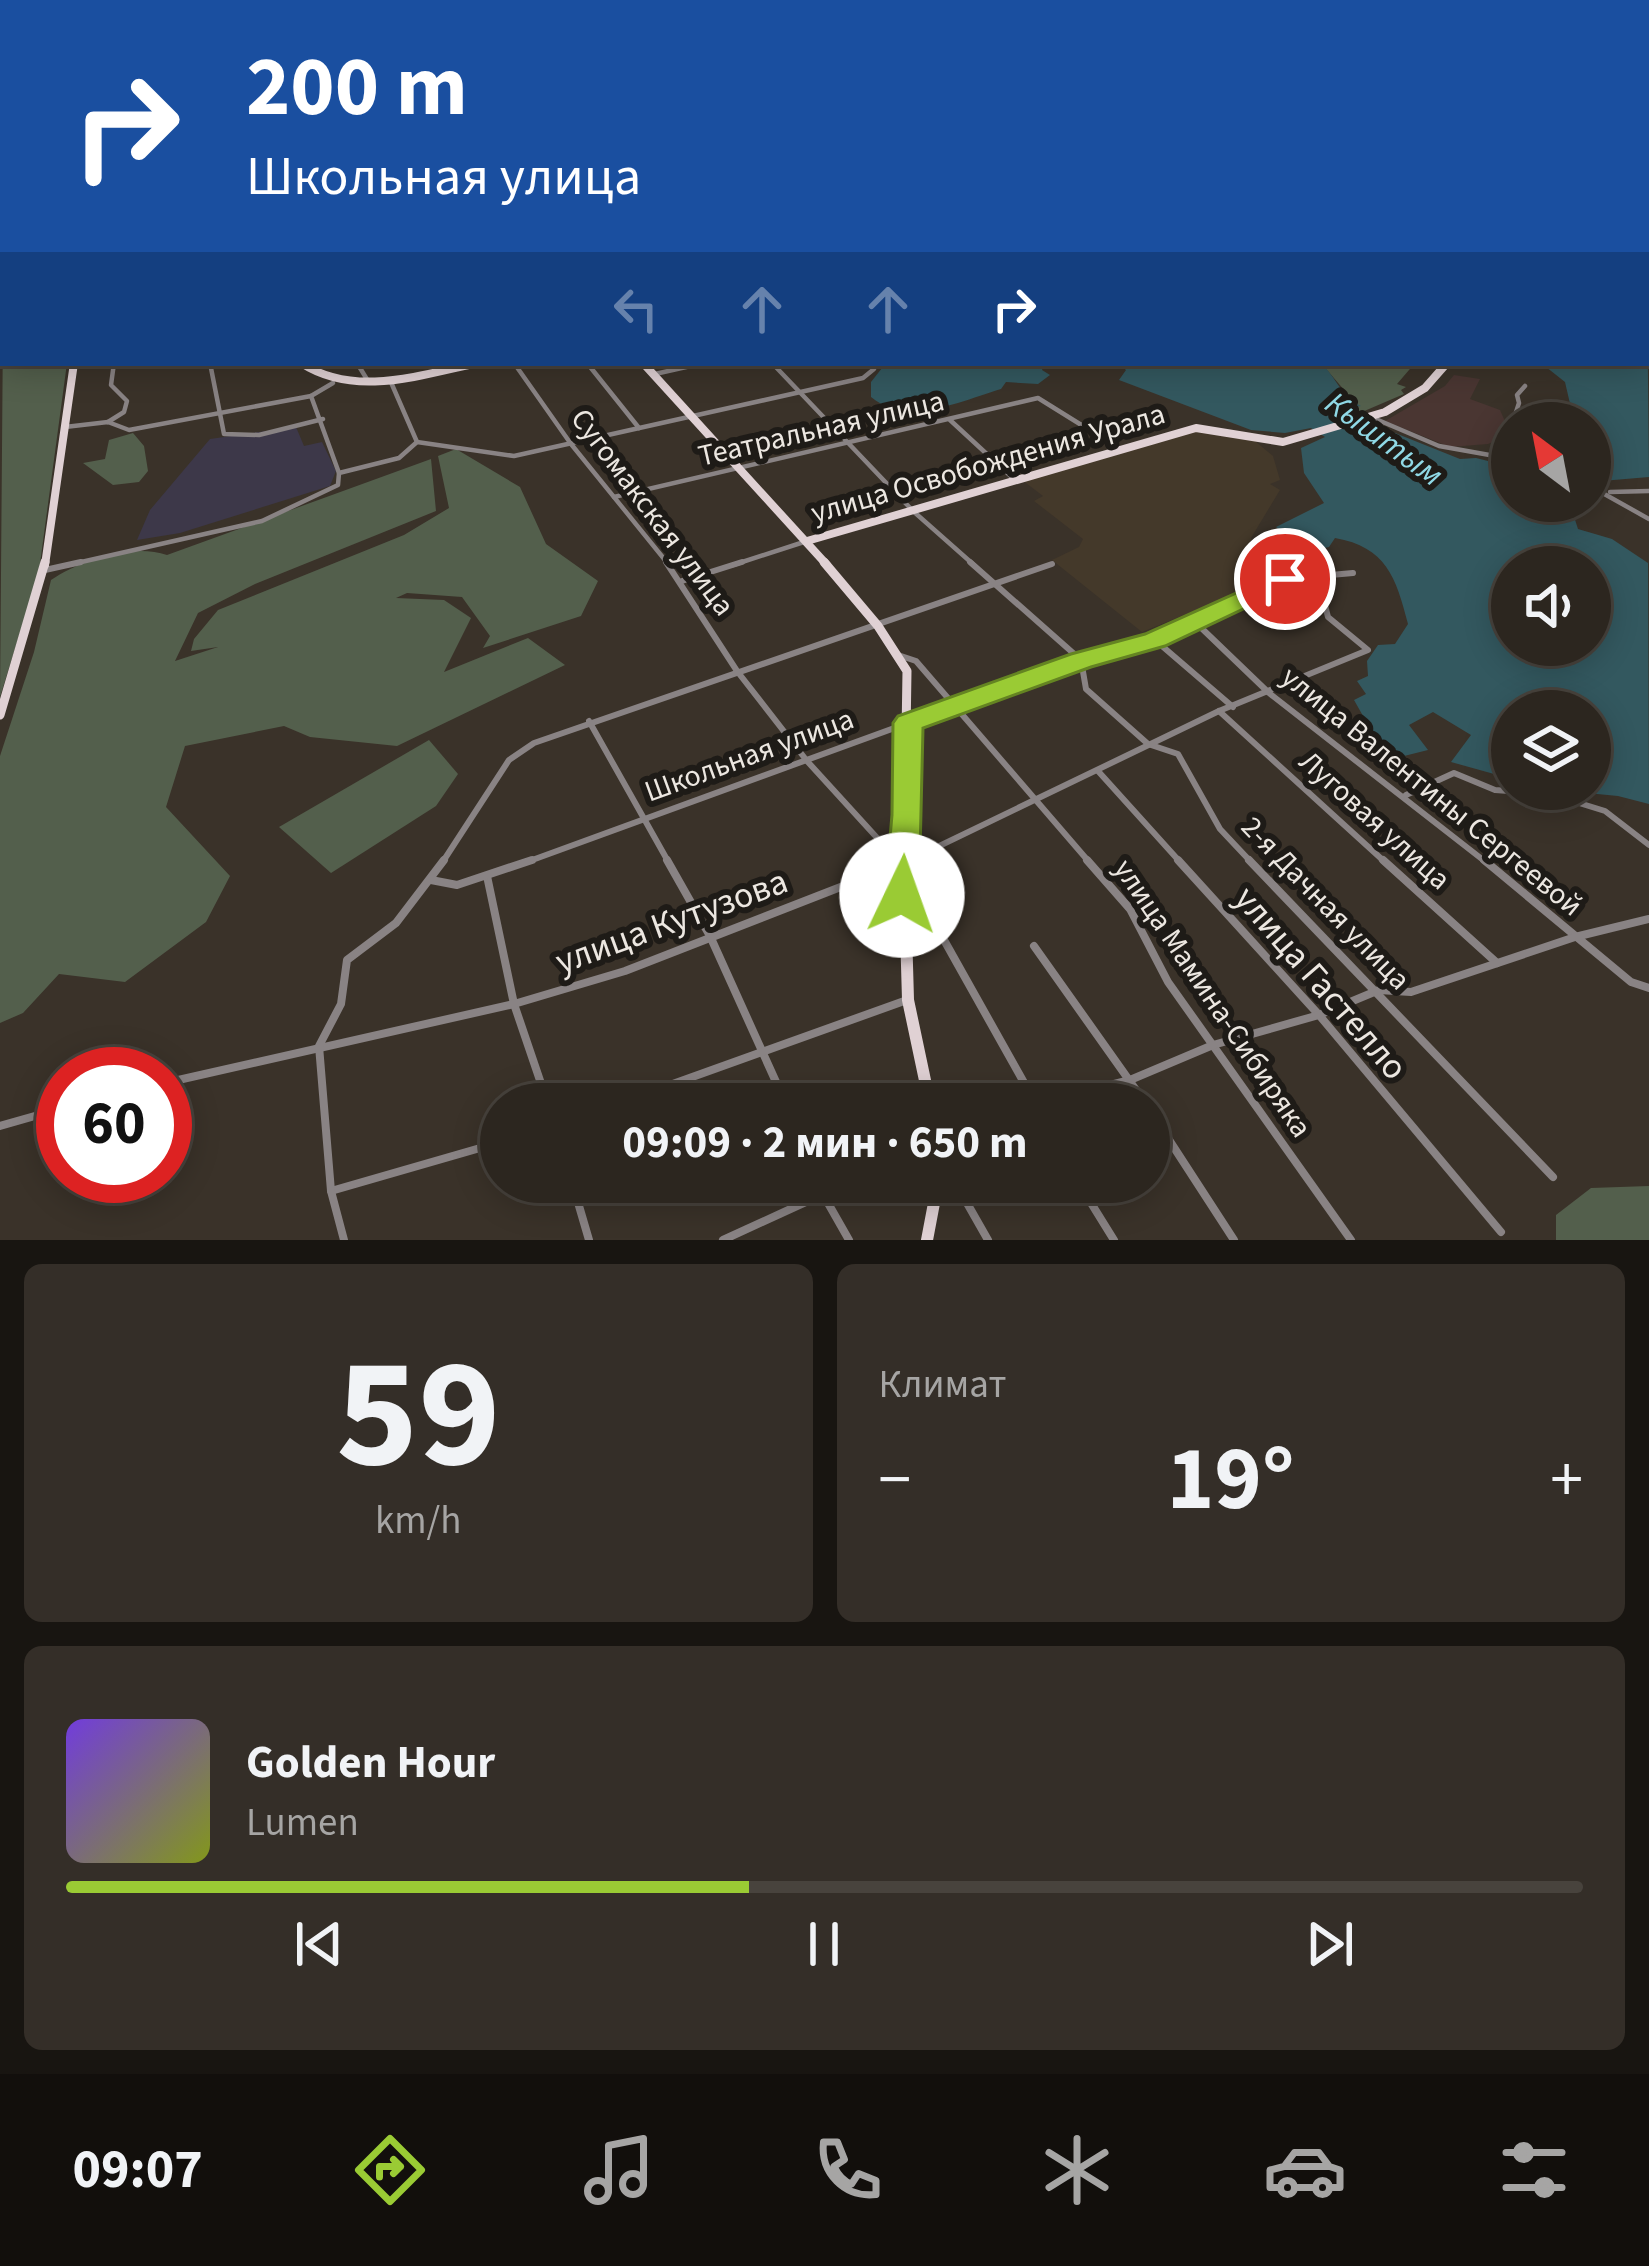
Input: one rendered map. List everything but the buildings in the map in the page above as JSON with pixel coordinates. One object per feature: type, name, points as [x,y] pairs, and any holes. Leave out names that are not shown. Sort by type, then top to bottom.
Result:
[{"type":"main road","points":[[0,716],[44,570],[74,366]]},
{"type":"main road","points":[[306,366],[333,383],[389,378],[438,366]]},
{"type":"main road","name":"улица Мамина-Сибиряка","points":[[646,366],[807,541],[898,655]]},
{"type":"main road","name":"улица Освобождения Урала","points":[[807,541],[1201,428],[1276,443],[1311,434],[1371,417],[1420,392],[1444,366]]},
{"type":"main road","points":[[898,655],[910,682],[908,815],[901,864],[908,1000],[926,1083]]},
{"type":"main road","points":[[928,1240],[934,1203]]},
{"type":"street","points":[[64,427],[108,422],[124,412],[127,401],[111,385],[114,366]]},
{"type":"street","points":[[210,366],[224,434],[259,435],[322,419]]},
{"type":"street","points":[[359,366],[368,381]]},
{"type":"street","name":"Сугомакская улица","points":[[516,366],[682,581],[737,671],[807,761],[901,864],[1024,1083]]},
{"type":"street","points":[[589,366],[640,428]]},
{"type":"street","points":[[654,375],[687,366]]},
{"type":"street","name":"2-я Дачная улица","points":[[774,366],[913,511],[1081,660],[1085,689],[1148,744],[1178,754],[1220,829],[1553,1177]]},
{"type":"street","points":[[339,473],[399,458],[418,442],[478,448],[505,457],[798,395],[863,378],[874,370],[871,366]]},
{"type":"street","points":[[389,378],[418,442]]},
{"type":"street","points":[[108,422],[129,430],[222,414],[311,396],[333,383]]},
{"type":"street","points":[[1484,451],[1498,450],[1506,443],[1517,395],[1525,386]]},
{"type":"street","points":[[44,570],[262,521],[338,485],[339,473],[311,396]]},
{"type":"street","name":"Театральная улица","points":[[614,497],[1038,398],[1120,449]]},
{"type":"street","points":[[1371,417],[1438,446],[1491,453]]},
{"type":"street","points":[[950,420],[1016,481]]},
{"type":"street","points":[[1611,492],[1649,491]]},
{"type":"street","points":[[1611,497],[1649,519]]},
{"type":"street","name":"улица Освобождения Урала","points":[[682,581],[807,541]]},
{"type":"street","points":[[344,1240],[331,1191],[319,1046],[341,1004],[347,960],[396,923],[431,880],[509,760],[534,743],[589,721],[1052,564]]},
{"type":"street","points":[[1268,567],[1285,579]]},
{"type":"street","name":"Школьная улица","points":[[431,880],[458,885],[487,876],[1081,660],[1155,640],[1285,579],[1353,573]]},
{"type":"street","name":"улица Кутузова","points":[[192,1077],[514,1004],[625,971],[901,864],[1148,744],[1368,650],[1328,617],[1319,582],[1285,579]]},
{"type":"street","name":"улица Валентины Сергеевой","points":[[1192,620],[1269,694],[1406,795],[1631,982],[1649,988]]},
{"type":"street","points":[[1155,640],[1233,706]]},
{"type":"street","name":"улица Мамина-Сибиряка","points":[[898,655],[916,661],[1130,909],[1168,982],[1351,1240]]},
{"type":"street","name":"Луговая улица","points":[[1220,712],[1498,964]]},
{"type":"street","points":[[589,721],[710,936],[778,1083]]},
{"type":"street","name":"улица Гастелло","points":[[1098,771],[1319,1015],[1501,1232]]},
{"type":"street","points":[[1406,795],[1454,773],[1496,790],[1550,794],[1605,811],[1649,845]]},
{"type":"street","points":[[487,876],[514,1004],[541,1083]]},
{"type":"street","points":[[1118,1083],[1213,1045],[1319,1015],[1379,991],[1412,992],[1575,937],[1649,919]]},
{"type":"street","points":[[1034,946],[1097,1041],[1132,1083]]},
{"type":"street","points":[[675,1083],[908,1000]]},
{"type":"street","points":[[0,1126],[36,1116]]},
{"type":"street","points":[[1170,1140],[1234,1240]]},
{"type":"street","points":[[331,1191],[480,1148]]},
{"type":"street","points":[[578,1203],[589,1240]]},
{"type":"street","points":[[723,1240],[804,1203]]},
{"type":"street","points":[[826,1203],[849,1240]]},
{"type":"street","points":[[967,1203],[988,1240]]},
{"type":"street","points":[[1091,1203],[1114,1240]]},
{"type":"shaded area","points":[[1454,375],[1480,379],[1470,399],[1491,407],[1491,443],[1450,447],[1385,421],[1445,386]]},
{"type":"shaded area","points":[[296,427],[304,446],[322,442],[336,471],[330,486],[180,533],[137,540],[150,510],[210,439]]},
{"type":"shaded area","points":[[1205,429],[1255,441],[1273,456],[1280,480],[1270,484],[1280,490],[1251,538],[1273,579],[1142,632],[1052,560],[1079,547],[1083,539],[1034,501],[1043,496],[1022,480]]},
{"type":"green space","points":[[3,366],[67,366],[39,571],[0,697]]},
{"type":"green space","points":[[1324,366],[1412,366],[1397,384],[1406,387],[1401,390],[1404,394],[1355,415],[1357,405]]},
{"type":"green space","points":[[133,433],[144,446],[148,471],[139,482],[113,485],[83,463],[105,459],[109,440]]},
{"type":"green space","points":[[456,449],[520,487],[546,544],[598,581],[581,616],[483,648],[490,636],[462,597],[407,593],[396,598],[444,600],[471,618],[444,672],[528,638],[565,665],[397,746],[310,737],[284,726],[185,746],[166,807],[230,876],[206,922],[125,982],[59,974],[23,1013],[0,1023],[0,756],[34,652],[51,580],[107,556],[138,551],[167,555],[431,459],[436,511],[255,584],[198,613],[175,661],[218,647],[191,651],[194,639],[218,610],[404,535],[449,508],[438,456]]},
{"type":"green space","points":[[429,740],[458,774],[436,806],[331,873],[279,827]]},
{"type":"green space","points":[[1649,1186],[1649,1240],[1556,1240],[1556,1215],[1591,1188]]},
{"type":"water","points":[[884,366],[1044,366],[1042,370],[1050,375],[1038,384],[1006,382],[1001,389],[952,405],[917,411],[885,406],[871,397],[871,382]]},
{"type":"water","name":"Кыштым","points":[[1121,366],[1323,366],[1361,406],[1354,407],[1355,415],[1335,422],[1347,431],[1390,431],[1460,459],[1491,462],[1491,522],[1576,522],[1578,529],[1612,539],[1648,563],[1649,804],[1611,795],[1611,690],[1491,690],[1491,773],[1451,762],[1471,735],[1433,712],[1409,725],[1428,750],[1392,759],[1357,732],[1367,723],[1354,700],[1366,694],[1357,681],[1368,676],[1367,661],[1378,645],[1395,644],[1408,624],[1399,592],[1386,567],[1366,549],[1335,538],[1329,547],[1298,554],[1291,538],[1276,527],[1324,503],[1304,473],[1301,448],[1325,437],[1311,428],[1285,433],[1251,430],[1119,380],[1126,370]]},
{"type":"water","points":[[1545,366],[1648,366],[1649,477],[1611,480],[1611,402],[1570,402],[1565,382]]},
{"type":"route","points":[[902,895],[908,723],[1081,660],[1155,640],[1285,579]]}]
